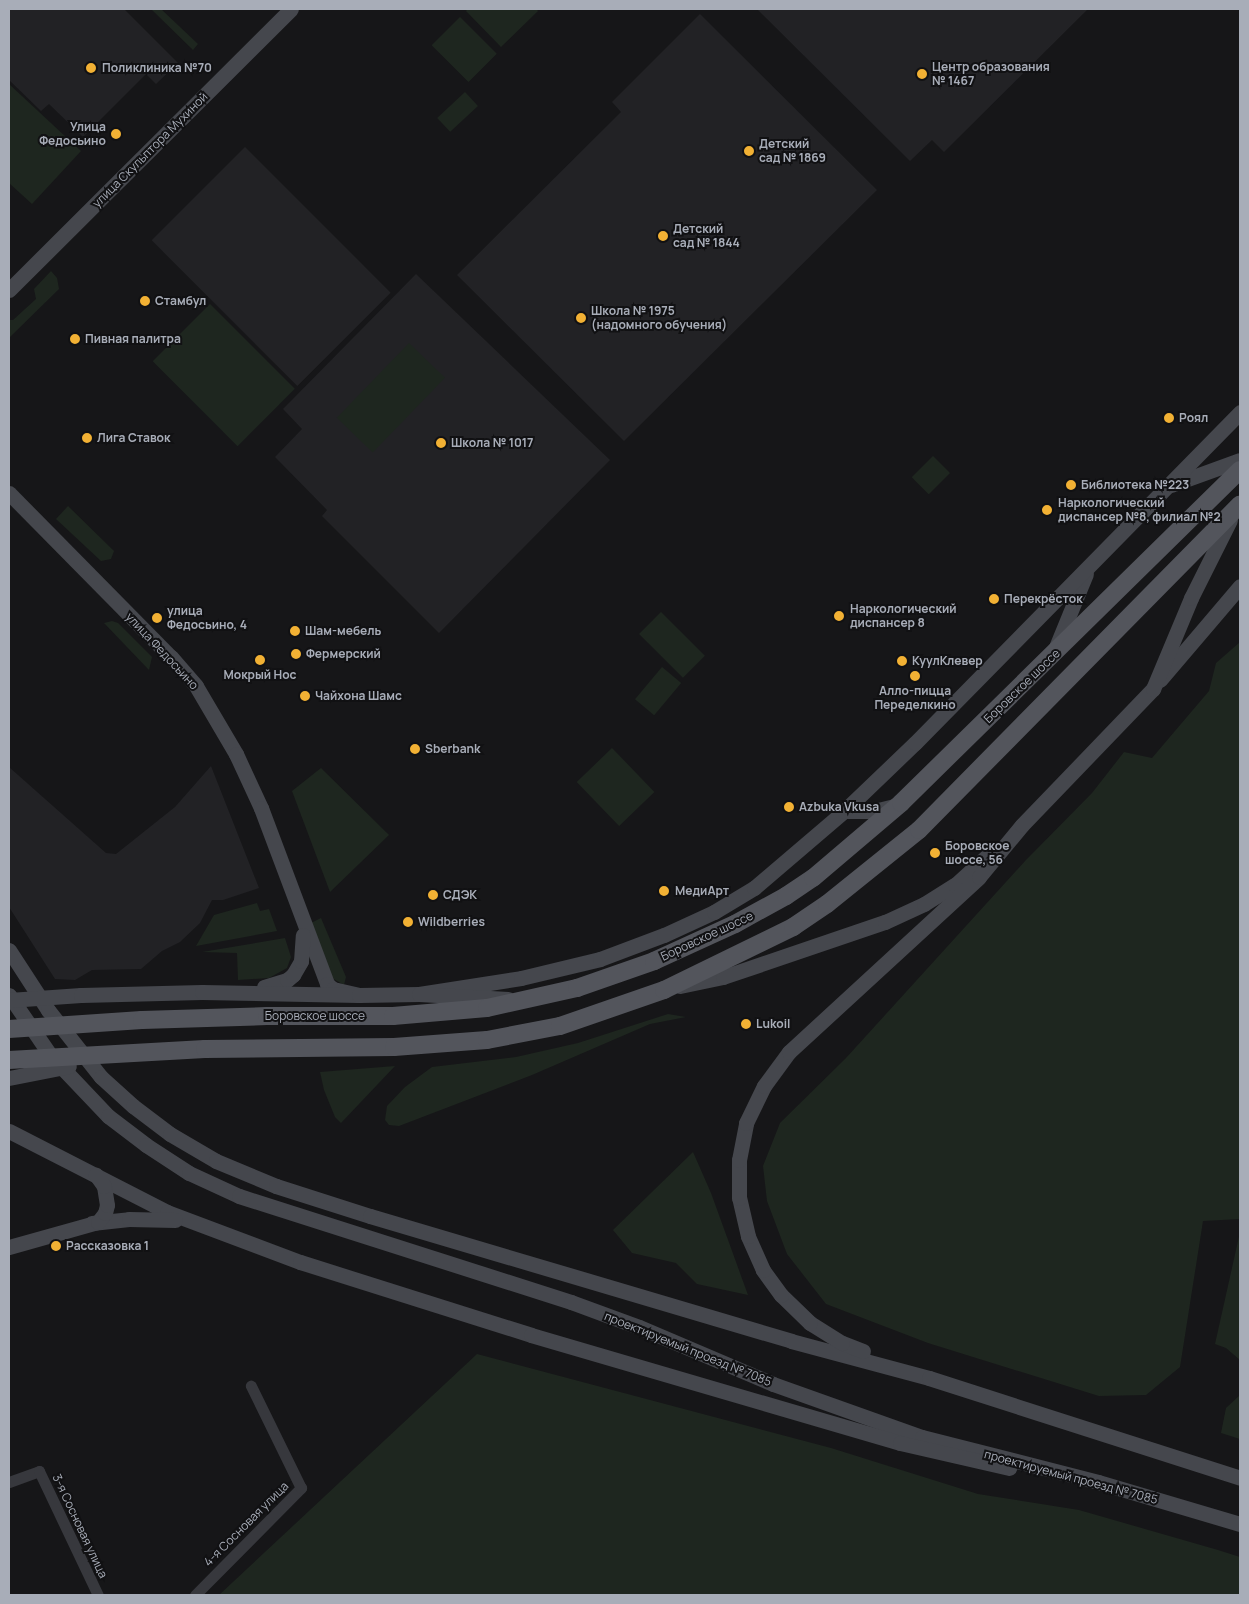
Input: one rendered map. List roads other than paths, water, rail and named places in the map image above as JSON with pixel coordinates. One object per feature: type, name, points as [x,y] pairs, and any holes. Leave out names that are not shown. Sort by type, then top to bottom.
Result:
[{"type":"main road","name":"улица Скульптора Мухиной","points":[[9,290],[291,9]]},
{"type":"main road","points":[[419,994],[530,976],[600,959],[664,936],[714,912],[754,888],[844,811],[1240,412]]},
{"type":"main road","points":[[1167,486],[1240,460]]},
{"type":"main road","name":"Боровское шоссе","points":[[9,1029],[204,1017],[427,1014],[487,1008],[552,996],[654,961],[735,924],[769,906],[825,869],[901,803],[1240,470]]},
{"type":"main road","name":"улица Федосьино","points":[[9,493],[171,657],[196,686],[221,727],[248,778],[261,808],[302,924]]},
{"type":"main road","points":[[1153,689],[1210,556],[1238,507]]},
{"type":"main road","points":[[9,1060],[205,1049],[394,1047],[487,1040],[560,1026],[664,990],[762,944],[800,922],[860,879],[919,830],[1238,507]]},
{"type":"main road","points":[[1050,658],[1065,629],[1080,586],[1094,560]]},
{"type":"main road","points":[[929,1378],[842,1343],[810,1323],[781,1295],[763,1270],[748,1236],[739,1198],[738,1160],[746,1123],[764,1086],[789,1052],[979,877],[1022,825],[1153,689],[1240,586]]},
{"type":"main road","points":[[844,811],[874,811],[887,809],[901,803]]},
{"type":"main road","points":[[664,990],[724,978],[885,922],[924,904],[954,884],[1022,825]]},
{"type":"main road","points":[[244,992],[277,984],[293,975],[303,953],[302,924]]},
{"type":"main road","points":[[302,924],[327,984],[333,989],[359,995]]},
{"type":"main road","points":[[9,950],[48,1010],[101,1077],[133,1106],[170,1134],[224,1164],[276,1186],[351,1210],[781,1338],[929,1378],[1240,1478]]},
{"type":"main road","points":[[9,1000],[113,993],[244,992],[359,995],[419,994],[483,999],[522,999],[552,996]]},
{"type":"main road","name":"проектируемый проезд № 7085","points":[[9,995],[50,1056],[74,1083],[108,1116],[146,1145],[189,1173],[239,1196],[571,1302],[639,1327],[773,1384],[851,1414],[922,1437],[1098,1482],[1240,1524]]},
{"type":"main road","points":[[9,1078],[120,1058],[205,1049]]},
{"type":"main road","points":[[9,1131],[167,1212],[300,1262],[531,1335],[900,1444],[986,1465],[1098,1482]]},
{"type":"main road","points":[[95,1223],[105,1213],[107,1205],[104,1186],[96,1175]]},
{"type":"main road","points":[[9,1247],[95,1223],[157,1218],[201,1226]]},
{"type":"street","name":"4-я Сосновая улица","points":[[195,1595],[301,1488],[251,1386]]},
{"type":"street","name":"3-я Сосновая улица","points":[[9,1482],[39,1471],[98,1595]]},
{"type":"place","name":"Поликлиника №70","points":[[91,68]]},
{"type":"place","name":"Центр образования № 1467","points":[[922,74]]},
{"type":"place","name":"Улица Федосьино","points":[[116,134]]},
{"type":"place","name":"Детский сад № 1869","points":[[749,151]]},
{"type":"place","name":"Детский сад № 1844","points":[[663,236]]},
{"type":"place","name":"Стамбул","points":[[145,301]]},
{"type":"place","name":"Школа № 1975 (надомного обучения)","points":[[581,318]]},
{"type":"place","name":"Пивная палитра","points":[[75,339]]},
{"type":"place","name":"Роял","points":[[1169,418]]},
{"type":"place","name":"Лига Ставок","points":[[87,438]]},
{"type":"place","name":"Школа № 1017","points":[[441,443]]},
{"type":"place","name":"Библиотека №223","points":[[1071,485]]},
{"type":"place","name":"Наркологический диспансер №8, филиал №2","points":[[1047,510]]},
{"type":"place","name":"Перекрёсток","points":[[994,599]]},
{"type":"place","name":"Наркологический диспансер 8","points":[[839,616]]},
{"type":"place","name":"улица Федосьино, 4","points":[[157,618]]},
{"type":"place","name":"Шам-мебель","points":[[295,631]]},
{"type":"place","name":"Фермерский","points":[[296,654]]},
{"type":"place","name":"Мокрый Нос","points":[[260,660]]},
{"type":"place","name":"КуулКлевер","points":[[902,661]]},
{"type":"place","name":"Алло-пицца Переделкино","points":[[915,676]]},
{"type":"place","name":"Чайхона Шамс","points":[[305,696]]},
{"type":"place","name":"Sberbank","points":[[415,749]]},
{"type":"place","name":"Azbuka Vkusa","points":[[789,807]]},
{"type":"place","name":"Боровское шоссе, 56","points":[[935,853]]},
{"type":"place","name":"МедиАрт","points":[[664,891]]},
{"type":"place","name":"СДЭК","points":[[433,895]]},
{"type":"place","name":"Wildberries","points":[[408,922]]},
{"type":"place","name":"Lukoil","points":[[746,1024]]},
{"type":"place","name":"Рассказовка 1","points":[[56,1246]]}]
